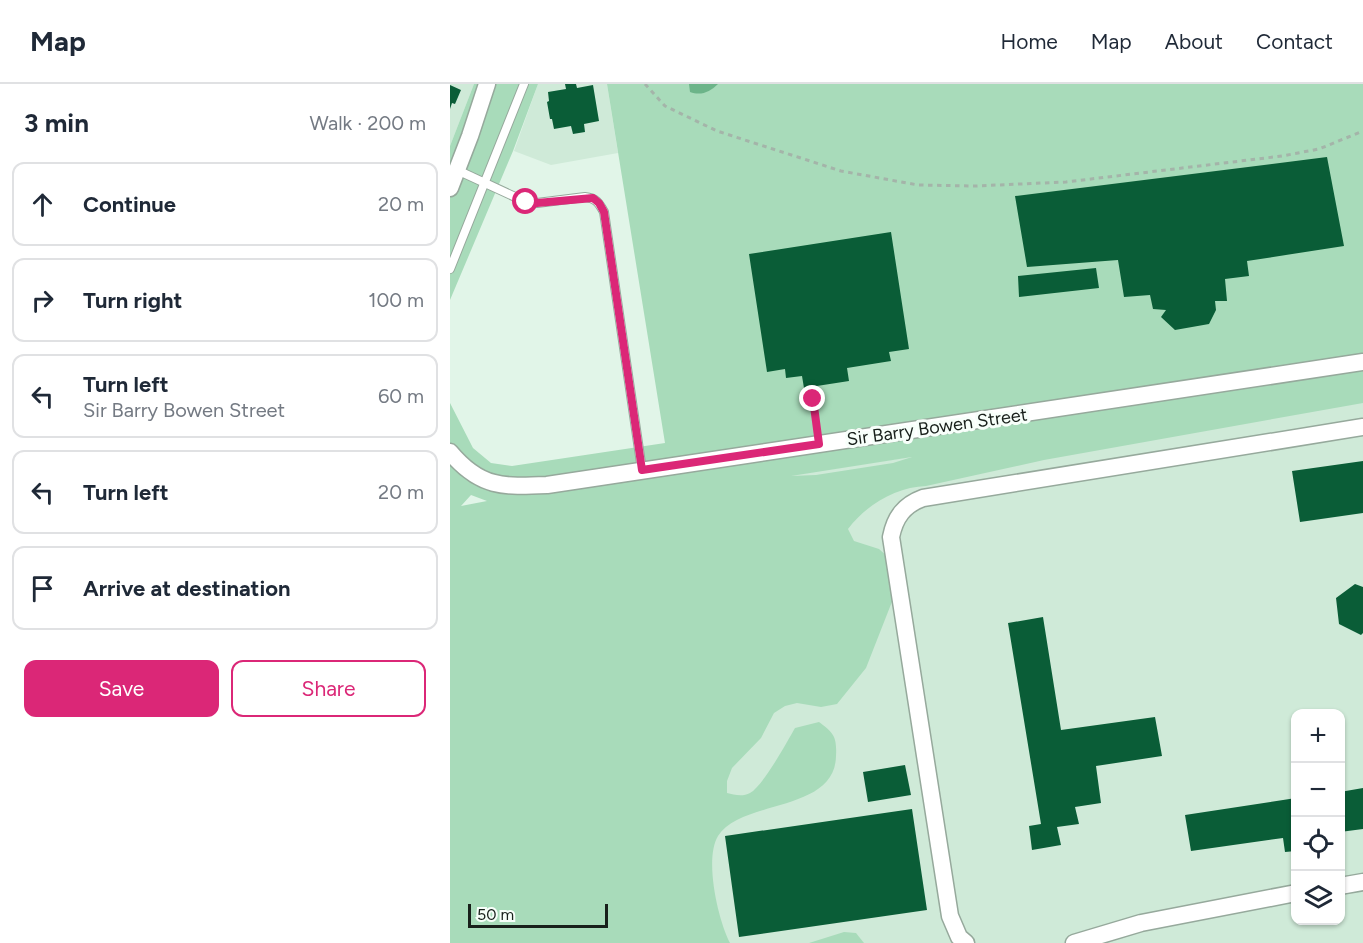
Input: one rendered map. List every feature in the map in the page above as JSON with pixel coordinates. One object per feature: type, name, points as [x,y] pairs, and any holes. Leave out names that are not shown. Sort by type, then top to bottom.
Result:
[{"type":"street","points":[[450,188],[487,84]]},
{"type":"street","name":"Sir Barry Bowen Street","points":[[450,452],[471,473],[482,480],[518,486],[547,485],[1363,362]]},
{"type":"street","points":[[966,943],[959,937],[950,916],[891,537],[897,517],[904,508],[923,498],[1363,427]]},
{"type":"street","points":[[1345,885],[1363,882]]},
{"type":"street","points":[[1074,943],[1141,923],[1291,894]]},
{"type":"lane","points":[[450,269],[524,84]]},
{"type":"lane","points":[[457,170],[526,202],[537,203],[585,197],[593,198],[599,203],[604,212],[642,470]]},
{"type":"path","points":[[645,84],[665,106],[717,131],[841,171],[918,185],[975,186],[1066,182],[1282,156],[1319,149],[1363,131]]},
{"type":"path","points":[[813,399],[819,444]]},
{"type":"shaded area","points":[[450,84],[474,84],[450,146]]},
{"type":"shaded area","points":[[474,84],[538,84],[513,151],[450,300],[450,146]]},
{"type":"shaded area","points":[[538,84],[607,84],[618,153],[551,165],[514,151]]},
{"type":"shaded area","points":[[607,84],[1363,84],[1363,403],[1044,460],[915,487],[882,499],[864,512],[848,529],[854,541],[879,549],[888,557],[895,594],[866,668],[837,704],[821,707],[797,703],[785,706],[774,713],[761,738],[732,768],[727,781],[727,793],[741,795],[750,793],[768,773],[795,728],[819,722],[834,736],[836,756],[832,774],[820,787],[804,797],[746,816],[730,824],[718,836],[714,846],[712,874],[717,905],[730,943],[450,943],[450,403],[473,448],[491,463],[512,466],[665,443]],"holes":[[[912,457],[893,463],[816,475],[791,476]],[[471,495],[487,501],[461,506]]]},
{"type":"shaded area","points":[[689,84],[718,84],[709,91],[698,94],[690,92]]},
{"type":"shaded area","points":[[1363,388],[1363,943],[727,943],[602,504]]},
{"type":"shaded area","points":[[844,932],[856,933],[864,943],[809,943]]},
{"type":"building","points":[[565,84],[576,84],[577,88],[593,85],[599,121],[584,124],[585,132],[573,134],[571,126],[554,129],[547,102],[549,101],[548,92],[566,89]]},
{"type":"building","points":[[450,85],[461,90],[455,104],[452,103],[450,109]]},
{"type":"building","points":[[1327,157],[1344,246],[1247,261],[1249,276],[1225,279],[1227,301],[1215,301],[1216,310],[1209,324],[1175,330],[1161,317],[1166,310],[1153,309],[1150,295],[1124,297],[1118,260],[1027,267],[1015,196]]},
{"type":"building","points":[[891,232],[909,349],[889,352],[891,361],[847,368],[849,381],[804,388],[802,376],[786,378],[785,369],[767,372],[749,254]]},
{"type":"building","points":[[1096,268],[1099,288],[1019,297],[1018,276]]},
{"type":"building","points":[[1363,461],[1363,513],[1300,522],[1292,471]]},
{"type":"building","points":[[1355,584],[1363,587],[1363,633],[1361,635],[1339,624],[1336,598]]},
{"type":"building","points":[[1043,617],[1061,730],[1155,717],[1162,756],[1096,766],[1101,803],[1075,807],[1079,824],[1057,827],[1061,845],[1032,850],[1029,826],[1041,824],[1008,623]]},
{"type":"building","points":[[905,765],[911,795],[868,802],[863,772]]},
{"type":"building","points":[[1363,788],[1363,829],[1345,831],[1345,791]]},
{"type":"building","points":[[1291,799],[1291,851],[1285,852],[1283,838],[1191,851],[1185,815]]},
{"type":"building","points":[[912,809],[927,910],[739,937],[725,836]]},
{"type":"route","points":[[526,202],[593,198],[604,212],[642,470],[819,444],[813,399]]}]
